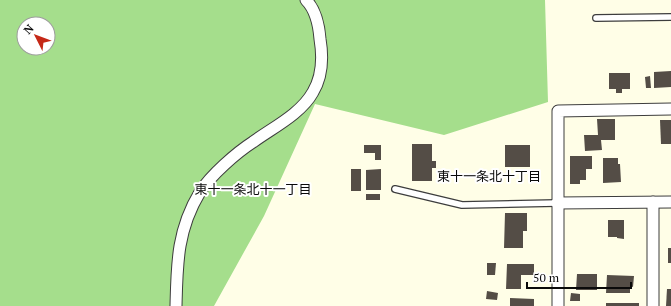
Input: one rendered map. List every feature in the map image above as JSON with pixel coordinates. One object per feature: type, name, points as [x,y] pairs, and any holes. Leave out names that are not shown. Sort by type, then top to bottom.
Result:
[{"type":"street","points":[[176,306],[177,262],[180,239],[192,206],[201,191],[232,159],[251,143],[291,116],[313,94],[320,74],[321,45],[318,24],[314,13],[306,0]]},
{"type":"street","points":[[558,306],[558,111],[671,109]]},
{"type":"street","points":[[653,202],[653,306]]},
{"type":"street","points":[[558,203],[671,202]]},
{"type":"lane","points":[[596,18],[671,17]]},
{"type":"lane","points":[[395,189],[462,205],[558,203]]},
{"type":"green space","points":[[0,0],[545,0],[548,102],[444,135],[315,104],[264,216],[214,306],[0,306]]},
{"type":"building","points":[[671,71],[671,87],[654,88],[654,72]]},
{"type":"building","points":[[609,73],[630,73],[630,89],[622,89],[622,93],[616,93],[616,89],[609,89]]},
{"type":"building","points":[[650,76],[651,88],[646,88],[645,77]]},
{"type":"building","points":[[597,119],[615,119],[615,140],[601,140],[602,150],[585,151],[584,135],[598,135]]},
{"type":"building","points":[[660,120],[671,120],[671,144],[661,144]]},
{"type":"building","points":[[412,144],[432,144],[432,161],[436,161],[436,168],[432,168],[432,181],[412,181]]},
{"type":"building","points":[[364,145],[381,145],[381,160],[375,160],[375,153],[364,153]]},
{"type":"building","points":[[505,145],[530,145],[530,167],[505,167]]},
{"type":"building","points":[[570,156],[592,156],[592,169],[586,169],[586,180],[580,180],[580,184],[570,184]]},
{"type":"building","points":[[603,158],[618,158],[618,164],[620,164],[621,182],[603,183]]},
{"type":"building","points":[[351,169],[361,169],[361,191],[351,191]]},
{"type":"building","points":[[381,169],[381,190],[366,190],[366,170]]},
{"type":"building","points":[[366,194],[380,194],[380,200],[366,200]]},
{"type":"building","points":[[505,213],[527,213],[527,231],[523,231],[523,248],[504,248]]},
{"type":"building","points":[[608,220],[624,220],[624,239],[608,237]]},
{"type":"building","points":[[668,248],[671,248],[671,263],[668,263]]},
{"type":"building","points":[[487,263],[496,263],[495,275],[487,275]]},
{"type":"building","points":[[507,264],[534,264],[534,275],[521,275],[521,289],[506,289]]},
{"type":"building","points":[[577,274],[597,274],[597,290],[576,290]]},
{"type":"building","points":[[607,275],[634,276],[633,287],[630,286],[630,293],[606,293]]},
{"type":"building","points":[[667,289],[671,289],[671,306],[666,306]]},
{"type":"building","points":[[487,291],[498,293],[497,300],[486,299]]},
{"type":"building","points":[[571,293],[580,294],[580,301],[570,301]]},
{"type":"building","points":[[510,298],[534,299],[534,306],[510,306]]},
{"type":"building","points":[[606,303],[639,303],[639,306],[606,306]]},
{"type":"district","name":"東十一条北十丁目","points":[[489,176]]},
{"type":"district","name":"東十一条北十一丁目","points":[[253,189]]}]
